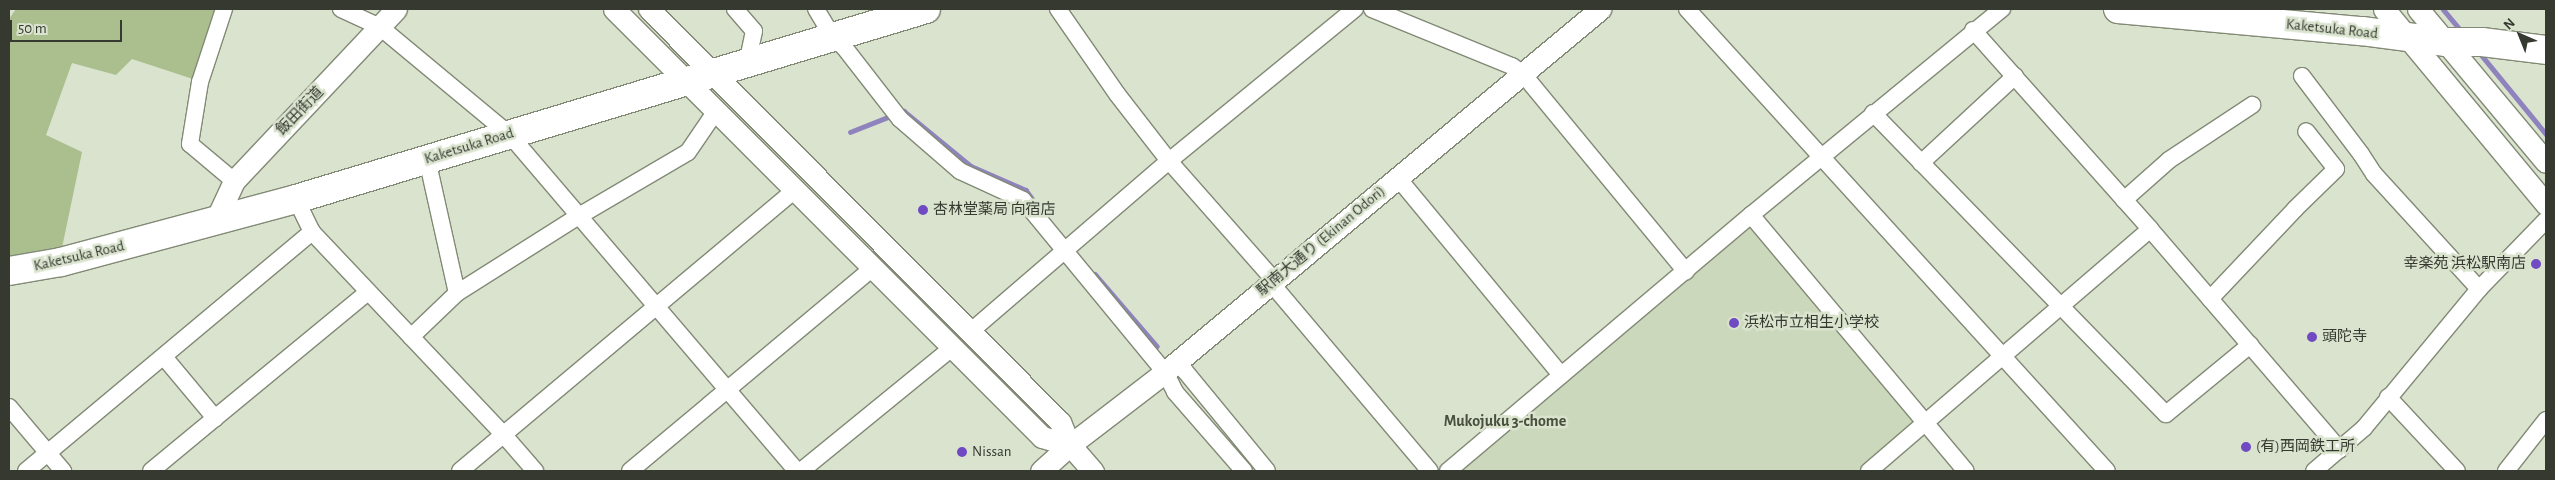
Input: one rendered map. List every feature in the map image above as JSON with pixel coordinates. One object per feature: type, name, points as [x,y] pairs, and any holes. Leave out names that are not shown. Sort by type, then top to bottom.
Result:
[{"type":"highway","name":"Kaketsuka Road","points":[[2118,9],[2446,42],[2482,42],[2546,50]]},
{"type":"highway","name":"Kaketsuka Road","points":[[9,271],[61,262],[296,199],[920,10]]},
{"type":"street","points":[[224,9],[200,82],[190,144],[234,181]]},
{"type":"street","points":[[341,9],[380,27],[509,134],[797,471]]},
{"type":"street","name":"飯田街道","points":[[214,222],[234,181],[396,9]]},
{"type":"street","points":[[614,9],[684,81],[1042,436],[1070,445]]},
{"type":"street","points":[[649,9],[1060,422],[1070,445],[1093,471]]},
{"type":"street","points":[[735,9],[754,31],[747,63]]},
{"type":"street","points":[[816,9],[832,36],[844,47],[900,119],[960,171],[1023,200],[1069,248],[1172,366],[1184,371],[1268,471]]},
{"type":"street","points":[[1058,9],[1117,94],[1169,161],[1430,471]]},
{"type":"street","points":[[970,332],[1169,161],[1355,9]]},
{"type":"street","points":[[1372,9],[1512,66],[1523,74],[1686,272]]},
{"type":"street","name":"駅南大通り (Ekinan Odori)","points":[[1041,471],[1070,445],[1172,366],[1600,9]]},
{"type":"street","points":[[1686,9],[2107,471]]},
{"type":"street","points":[[1448,471],[1873,113],[1973,30],[2002,9]]},
{"type":"street","points":[[2384,9],[2546,204]]},
{"type":"street","points":[[2418,9],[2546,162]]},
{"type":"street","points":[[1973,30],[2124,200],[2340,450]]},
{"type":"street","points":[[1922,163],[2015,76]]},
{"type":"street","points":[[2302,76],[2374,174],[2478,290]]},
{"type":"street","points":[[2124,200],[2169,160],[2252,105]]},
{"type":"street","points":[[411,337],[457,293],[579,216],[688,152],[716,111]]},
{"type":"street","points":[[1873,113],[2166,414],[2250,345]]},
{"type":"street","points":[[2210,299],[2294,209],[2336,169],[2306,131]]},
{"type":"street","points":[[428,159],[457,293]]},
{"type":"street","points":[[1398,178],[1561,375]]},
{"type":"street","points":[[460,471],[796,190]]},
{"type":"street","points":[[296,199],[312,232],[503,434],[535,471]]},
{"type":"street","points":[[1751,215],[1966,471]]},
{"type":"street","points":[[2314,471],[2364,428],[2478,290],[2546,220]]},
{"type":"street","points":[[1869,471],[2004,358],[2150,230]]},
{"type":"street","points":[[26,471],[312,232]]},
{"type":"street","points":[[630,471],[872,268]]},
{"type":"street","points":[[151,471],[368,292]]},
{"type":"street","points":[[801,471],[952,348]]},
{"type":"street","points":[[164,357],[215,418]]},
{"type":"street","points":[[1172,366],[1174,392],[1244,471]]},
{"type":"street","points":[[2388,397],[2457,471]]},
{"type":"street","points":[[9,407],[63,471]]},
{"type":"street","points":[[2506,471],[2546,420]]},
{"type":"shaded area","name":"浜松市立相生小学校","points":[[1752,224],[1915,422],[1856,471],[1456,471]]},
{"type":"green space","points":[[16,9],[217,9],[193,79],[132,59],[116,75],[72,63],[46,135],[82,152],[59,262],[9,269],[9,19]]},
{"type":"waterway","points":[[2443,9],[2463,33]]},
{"type":"waterway","points":[[2479,52],[2546,134]]},
{"type":"waterway","points":[[900,112],[904,111],[971,166],[1026,190],[1040,209]]},
{"type":"waterway","points":[[850,132],[893,115]]},
{"type":"waterway","points":[[1095,274],[1157,346]]},
{"type":"place","name":"杏林堂薬局 向宿店","points":[[923,210]]},
{"type":"place","name":"幸楽苑 浜松駅南店","points":[[2536,264]]},
{"type":"place","name":"浜松市立相生小学校","points":[[1734,323]]},
{"type":"place","name":"頭陀寺","points":[[2312,337]]},
{"type":"place","name":"(有)西岡鉄工所","points":[[2246,447]]},
{"type":"place","name":"Nissan","points":[[962,452]]},
{"type":"district","name":"Mukojuku 3-chome","points":[[1505,421]]}]
